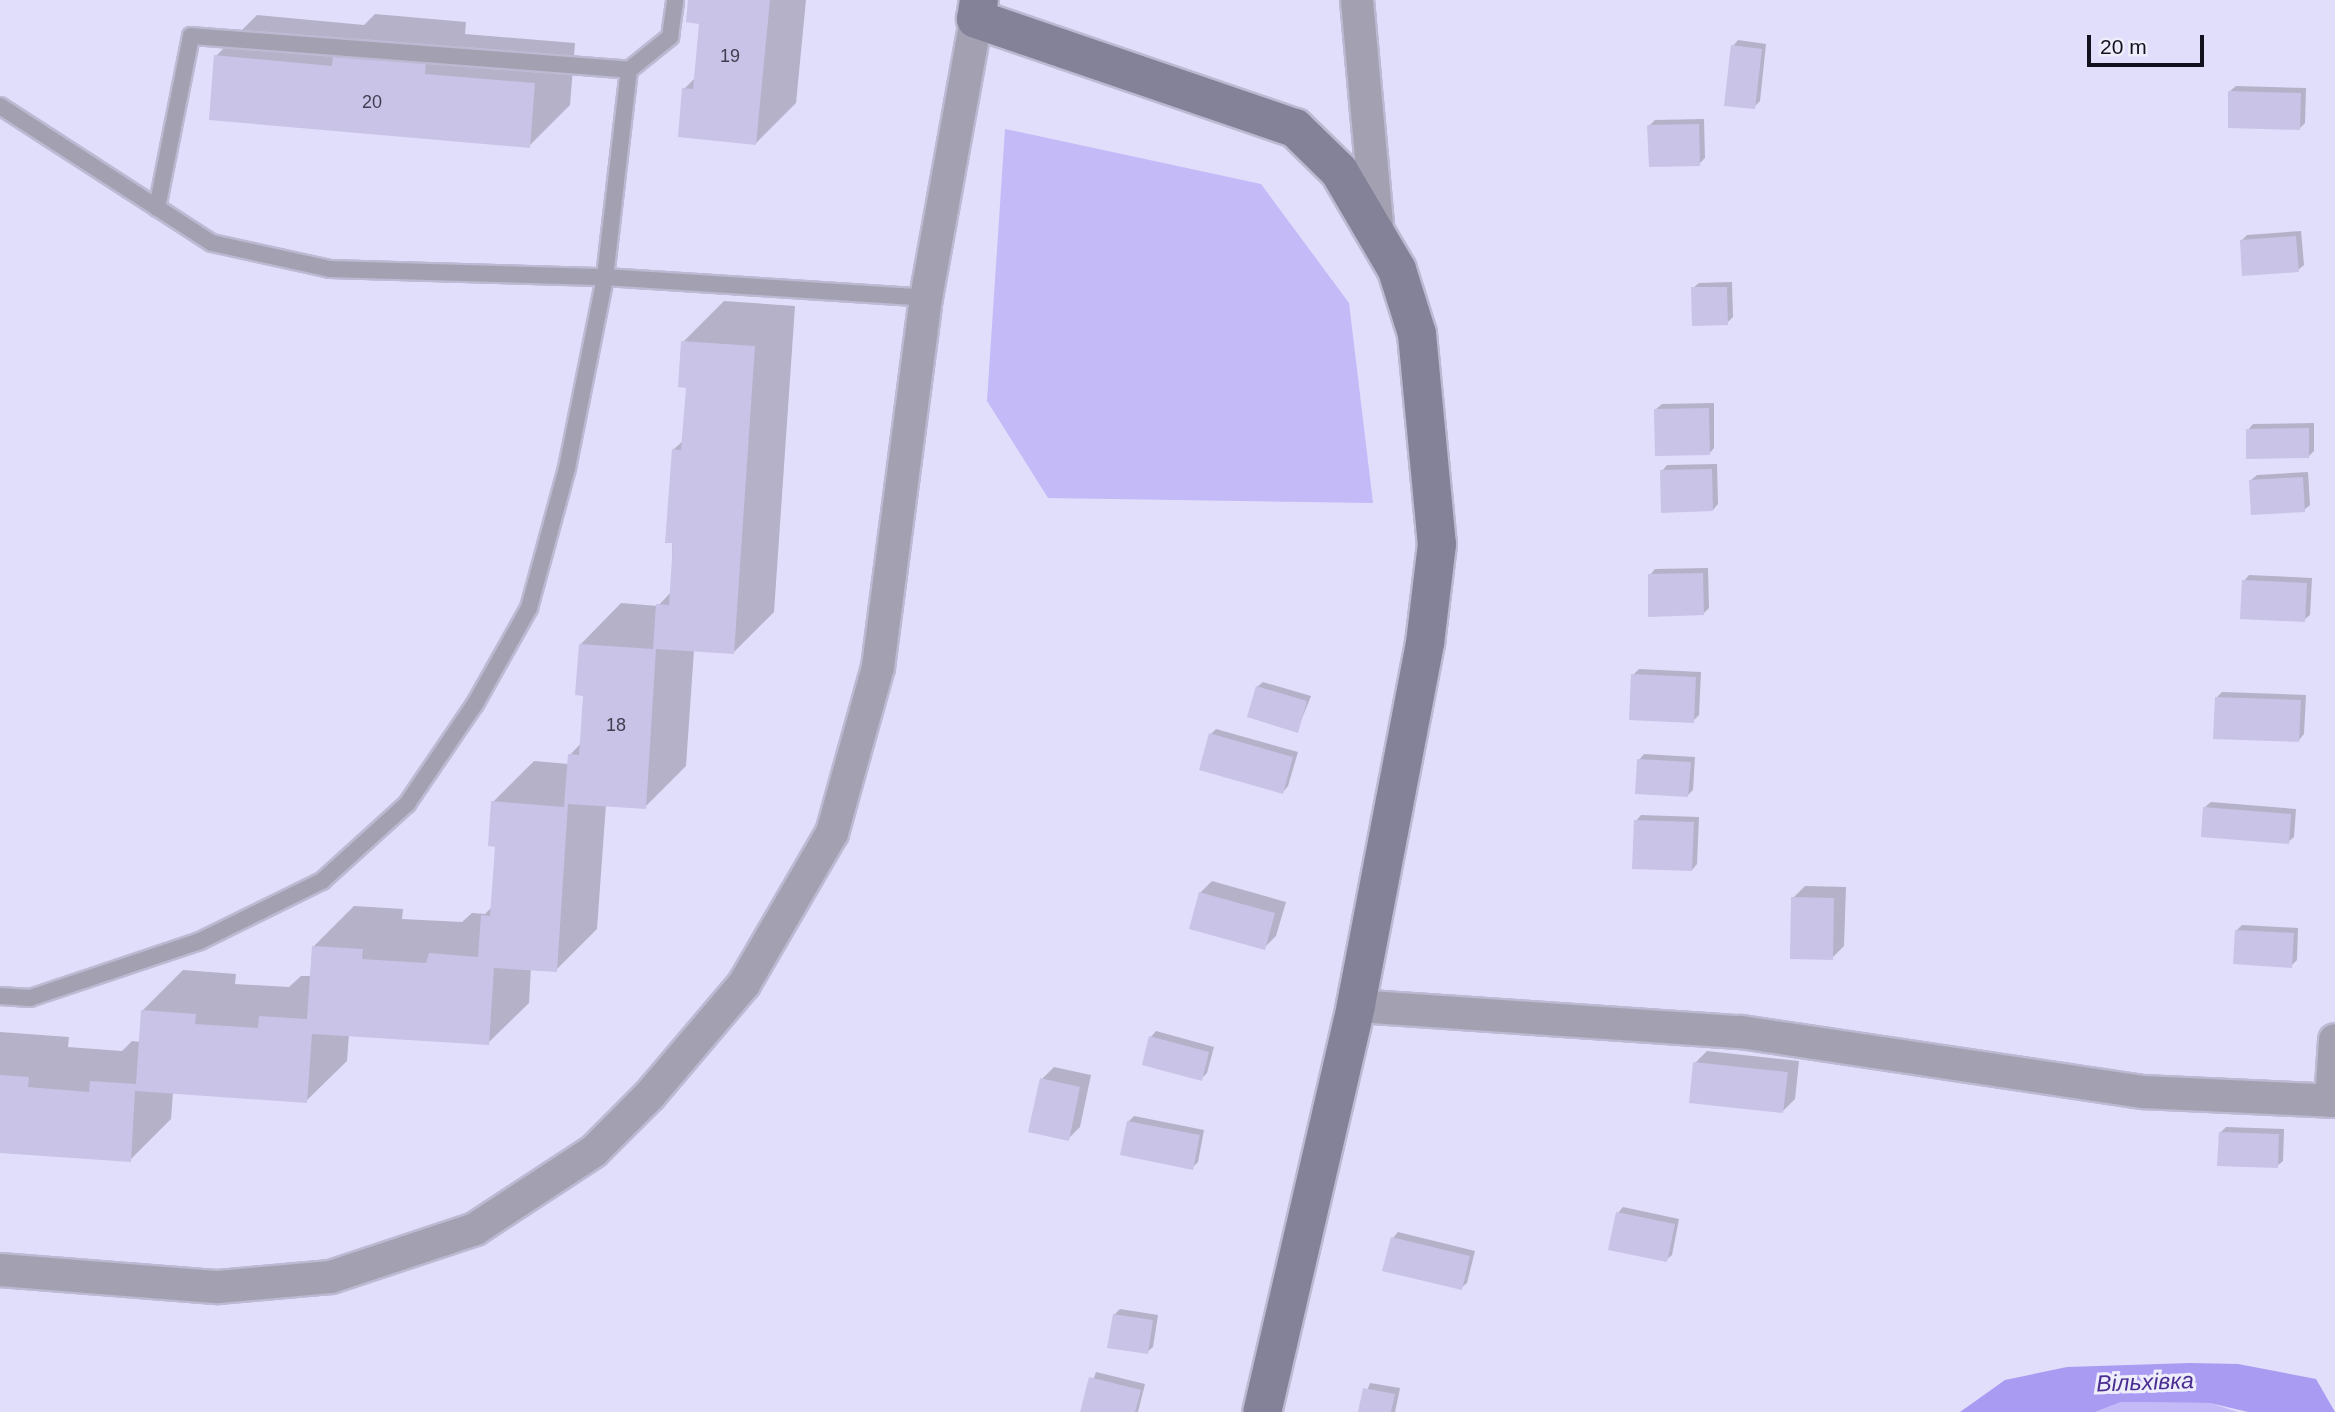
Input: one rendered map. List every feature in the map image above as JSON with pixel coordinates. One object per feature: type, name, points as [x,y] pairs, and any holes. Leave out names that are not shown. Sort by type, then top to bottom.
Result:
[{"type":"street","points":[[1357,0],[1378,245]]},
{"type":"street","points":[[0,1270],[218,1287],[331,1277],[475,1229],[594,1151],[650,1095],[744,984],[832,833],[878,667],[926,298],[978,10],[1295,128],[1339,171],[1378,245],[1397,270],[1417,334],[1437,544],[1426,643],[1356,1006],[1262,1412]]},
{"type":"street","points":[[1356,1006],[1741,1031],[2143,1092],[2331,1101],[2335,1040]]},
{"type":"lane","points":[[157,208],[191,36],[629,70],[670,37],[675,0]]},
{"type":"lane","points":[[0,996],[30,998],[200,941],[322,881],[407,804],[475,704],[529,608],[567,468],[605,277],[629,70]]},
{"type":"lane","points":[[0,106],[212,243],[331,269],[605,277],[926,298]]},
{"type":"shaded area","points":[[1005,129],[1261,184],[1349,303],[1373,503],[1048,498],[987,401]]},
{"type":"shaded area","points":[[2121,1402],[2210,1403],[2238,1412],[2095,1412]]},
{"type":"water","name":"Вільхівка","points":[[2238,1364],[2316,1379],[2335,1412],[2248,1412],[2210,1403],[2121,1402],[2095,1412],[1960,1412],[2005,1380],[2067,1367]]},
{"type":"building","points":[[688,0],[770,0],[756,145],[678,137],[682,88],[693,89],[699,24],[686,22]]},
{"type":"building","points":[[1731,45],[1762,49],[1755,109],[1724,106]]},
{"type":"building","points":[[333,54],[426,62],[425,74],[535,83],[530,148],[209,120],[214,55],[332,66]]},
{"type":"building","points":[[2228,91],[2301,93],[2300,130],[2228,128]]},
{"type":"building","points":[[1699,124],[1700,166],[1649,167],[1647,125]]},
{"type":"building","points":[[2296,236],[2299,272],[2242,276],[2240,240]]},
{"type":"building","points":[[1691,287],[1727,287],[1728,325],[1692,326]]},
{"type":"building","points":[[681,341],[755,346],[734,654],[656,649],[646,809],[568,804],[557,972],[494,968],[489,1045],[312,1034],[307,1103],[135,1091],[131,1162],[0,1153],[0,1075],[29,1077],[28,1087],[89,1092],[90,1081],[136,1084],[141,1010],[196,1014],[195,1024],[258,1028],[259,1016],[307,1019],[312,946],[363,949],[362,959],[426,963],[429,953],[478,957],[481,915],[490,916],[495,847],[488,846],[491,801],[564,807],[568,754],[579,755],[583,696],[575,695],[579,644],[653,649],[656,604],[669,605],[673,543],[665,543],[672,449],[681,450],[686,388],[678,387]]},
{"type":"building","points":[[1709,408],[1710,455],[1655,456],[1654,409]]},
{"type":"building","points":[[2309,428],[2309,458],[2246,459],[2246,429]]},
{"type":"building","points":[[1712,469],[1713,511],[1661,513],[1660,470]]},
{"type":"building","points":[[2303,477],[2305,512],[2251,515],[2249,480]]},
{"type":"building","points":[[1703,573],[1704,615],[1648,617],[1648,574]]},
{"type":"building","points":[[2242,580],[2307,583],[2305,622],[2240,619]]},
{"type":"building","points":[[1631,674],[1696,677],[1694,723],[1629,720]]},
{"type":"building","points":[[1256,686],[1307,701],[1298,733],[1247,717]]},
{"type":"building","points":[[2215,697],[2301,700],[2299,742],[2213,739]]},
{"type":"building","points":[[1209,733],[1293,757],[1283,794],[1199,770]]},
{"type":"building","points":[[1637,759],[1691,762],[1688,797],[1635,794]]},
{"type":"building","points":[[2203,807],[2291,814],[2289,844],[2201,837]]},
{"type":"building","points":[[1634,820],[1694,822],[1692,871],[1632,869]]},
{"type":"building","points":[[1199,892],[1275,913],[1265,950],[1189,929]]},
{"type":"building","points":[[1791,897],[1834,898],[1833,960],[1790,959]]},
{"type":"building","points":[[2235,930],[2294,933],[2292,968],[2233,964]]},
{"type":"building","points":[[1149,1036],[1209,1052],[1202,1081],[1142,1065]]},
{"type":"building","points":[[1693,1062],[1788,1072],[1783,1113],[1689,1103]]},
{"type":"building","points":[[1040,1078],[1080,1087],[1069,1141],[1028,1132]]},
{"type":"building","points":[[1127,1121],[1200,1135],[1193,1170],[1120,1155]]},
{"type":"building","points":[[2219,1132],[2279,1134],[2278,1168],[2217,1166]]},
{"type":"building","points":[[1616,1212],[1675,1224],[1667,1262],[1608,1250]]},
{"type":"building","points":[[1391,1237],[1470,1256],[1462,1290],[1382,1271]]},
{"type":"building","points":[[1113,1314],[1153,1320],[1148,1354],[1107,1348]]},
{"type":"building","points":[[1089,1377],[1141,1390],[1135,1412],[1080,1412]]},
{"type":"building","points":[[1363,1388],[1395,1394],[1391,1412],[1358,1412]]}]
